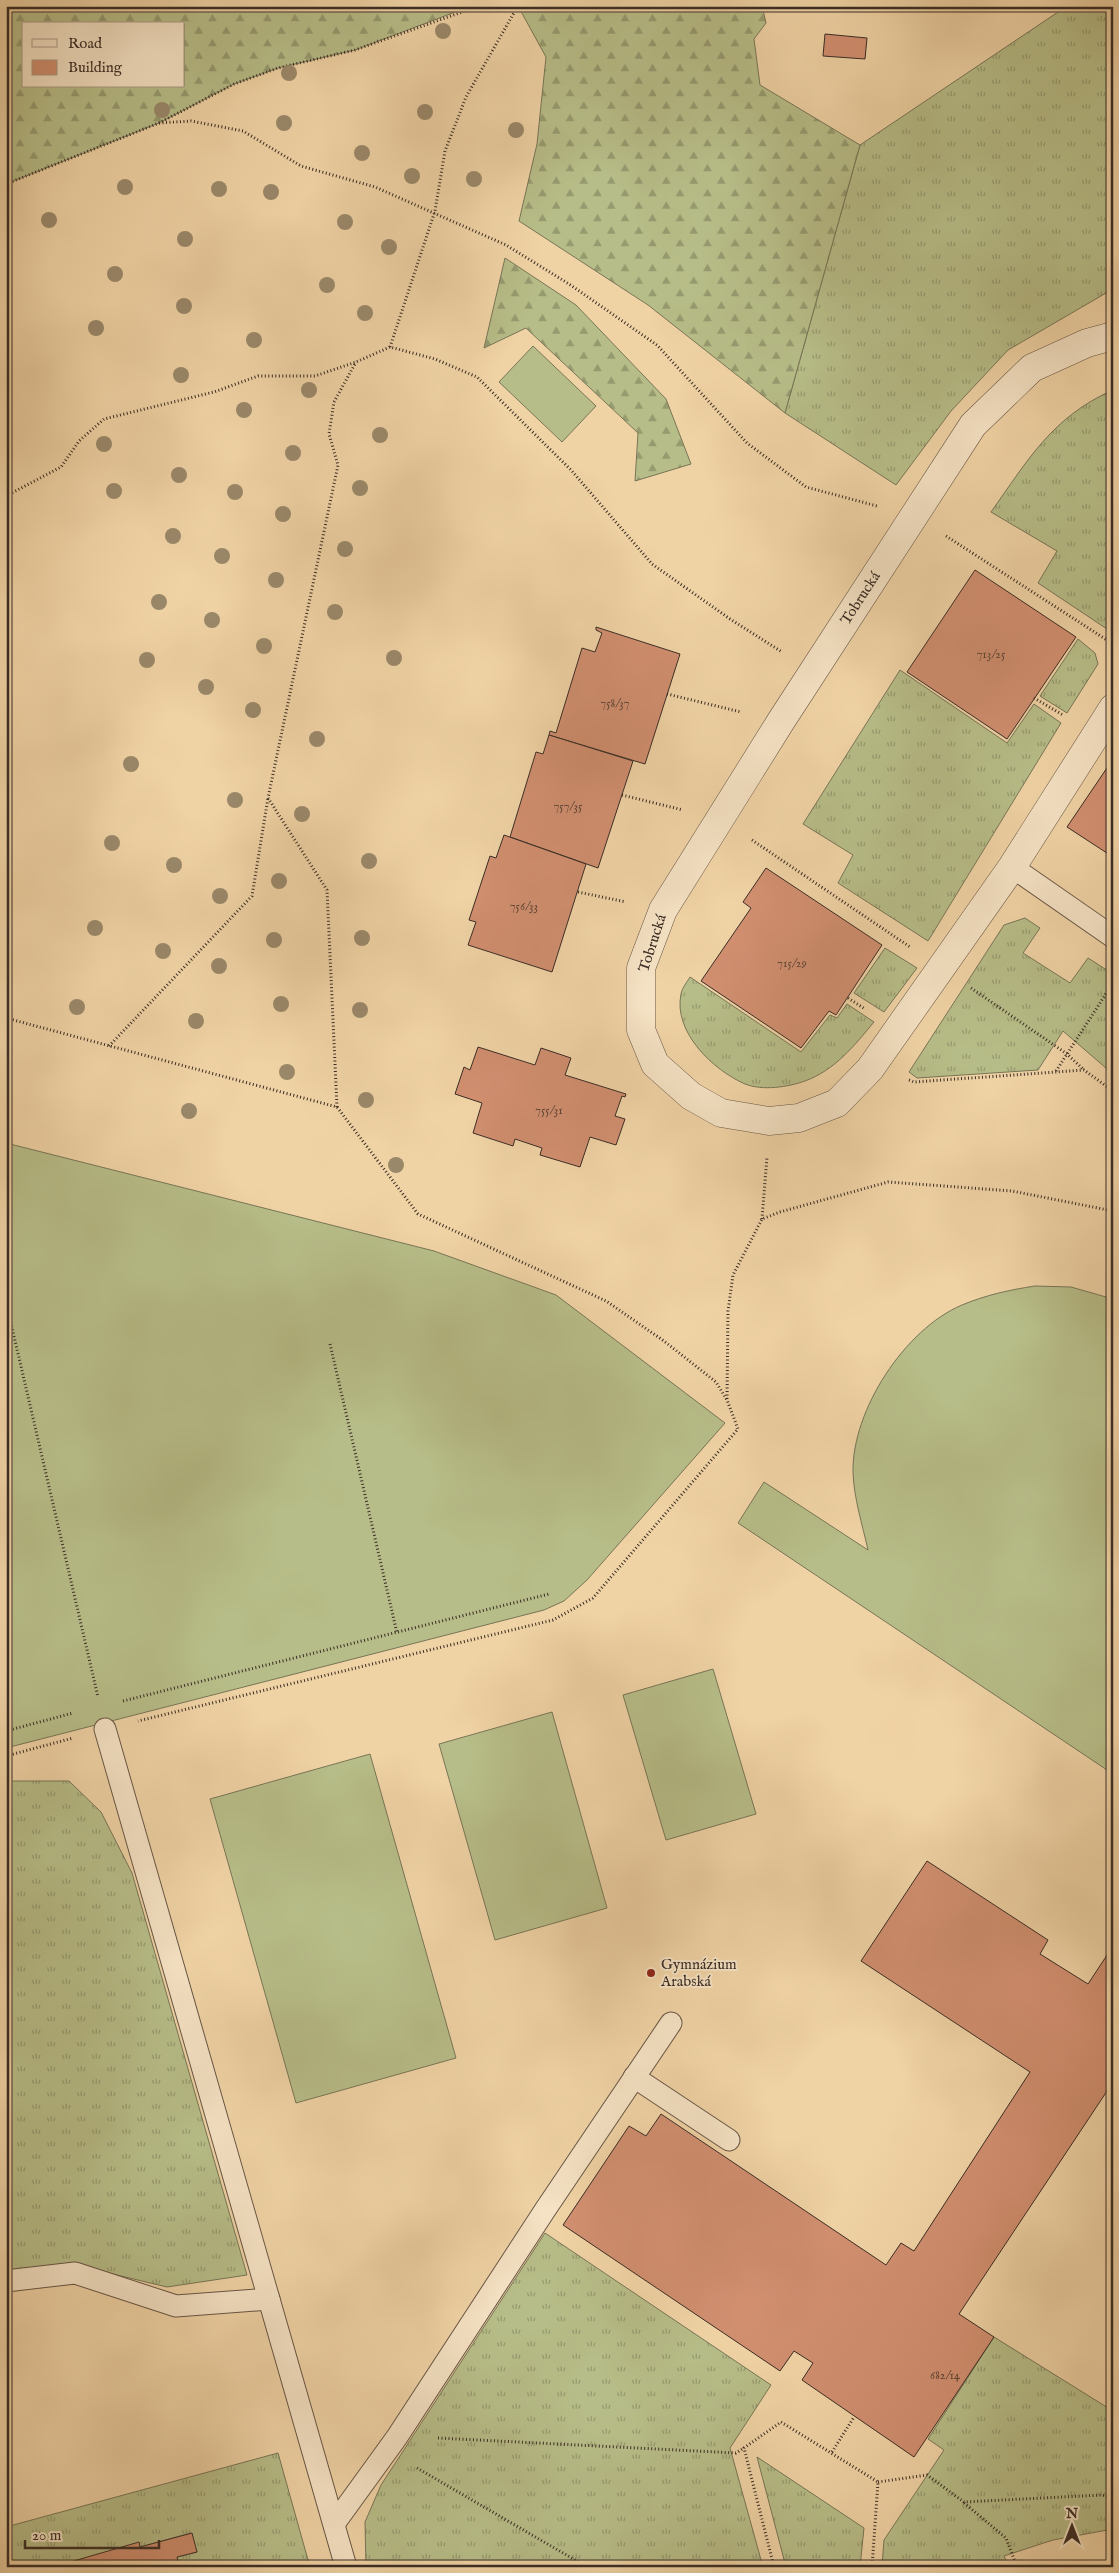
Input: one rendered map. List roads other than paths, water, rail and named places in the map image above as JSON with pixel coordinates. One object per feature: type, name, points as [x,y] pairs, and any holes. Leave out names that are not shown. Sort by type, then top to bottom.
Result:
[{"type":"street","name":"Tobrucká","points":[[1113,336],[1087,343],[1032,368],[973,424],[720,818],[660,918],[641,968],[641,1030],[655,1064],[691,1096],[721,1113],[769,1121],[799,1118],[838,1103],[870,1069],[1012,867],[1113,708]]},
{"type":"lane","points":[[1012,867],[1113,937]]},
{"type":"lane","points":[[105,1729],[346,2567]]},
{"type":"lane","points":[[334,2524],[392,2444],[671,2023]]},
{"type":"lane","points":[[634,2077],[729,2140]]},
{"type":"lane","points":[[6,2281],[75,2273],[176,2306],[269,2299]]},
{"type":"place","name":"Gymnázium Arabská","points":[[651,1973]]}]
